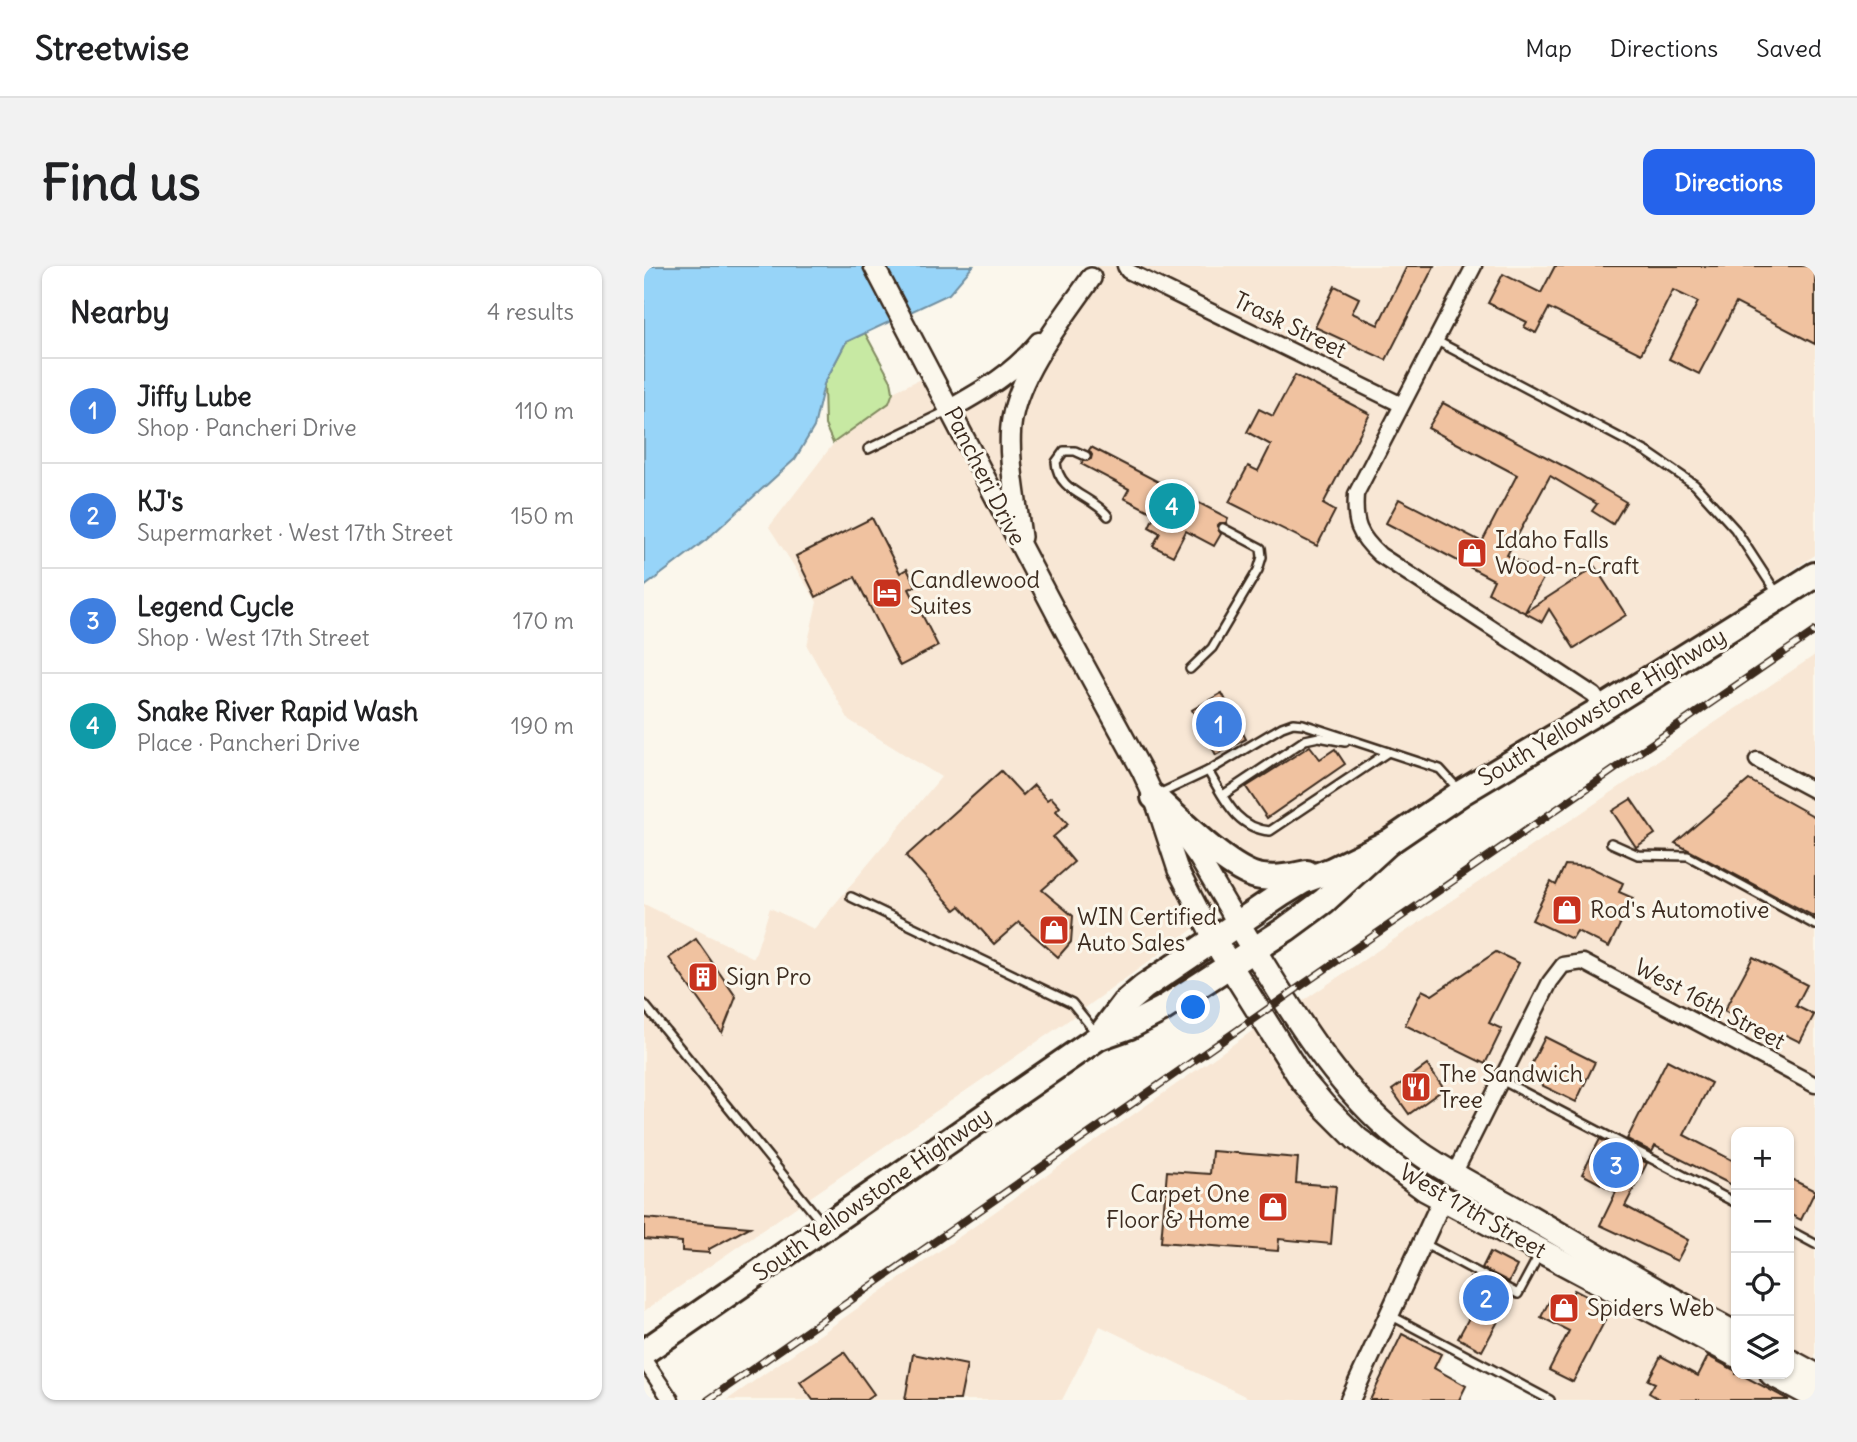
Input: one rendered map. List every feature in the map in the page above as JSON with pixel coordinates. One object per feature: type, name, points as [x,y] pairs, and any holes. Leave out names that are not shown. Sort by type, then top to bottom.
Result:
[{"type":"highway","name":"South Yellowstone Highway","points":[[644,1352],[1099,1037],[1130,1026],[1161,1010],[1254,949],[1324,901],[1389,842],[1461,793],[1815,575]]},
{"type":"highway","points":[[1154,797],[1224,857],[1254,875],[1277,877],[1303,874],[1346,861],[1389,842]]},
{"type":"highway","name":"South Yellowstone Highway","points":[[1099,1037],[1124,1004],[1144,987],[1213,940],[1303,881],[1389,842]]},
{"type":"main road","name":"Pancheri Drive","points":[[874,266],[1154,797],[1199,858],[1254,949]]},
{"type":"main road","points":[[1023,549],[1011,444],[1013,413],[1024,382],[1095,272]]},
{"type":"main road","name":"Pancheri Drive","points":[[1154,797],[1178,870],[1213,940]]},
{"type":"main road","name":"West 17th Street","points":[[1213,940],[1302,1080],[1353,1134],[1425,1189],[1731,1352]]},
{"type":"main road","name":"West 17th Street","points":[[1254,949],[1291,1009],[1339,1077],[1388,1129],[1422,1155],[1454,1174],[1667,1298],[1731,1331]]},
{"type":"main road","points":[[1353,1134],[1381,1143],[1426,1173],[1441,1176],[1454,1174]]},
{"type":"main road","points":[[1443,1198],[1450,1192],[1459,1193],[1559,1243],[1584,1249]]},
{"type":"main road","points":[[1794,1364],[1815,1375]]},
{"type":"main road","points":[[1781,1379],[1815,1397]]},
{"type":"street","name":"Trask Street","points":[[1125,266],[1128,271],[1401,404]]},
{"type":"street","points":[[1474,266],[1356,494],[1354,513],[1365,541],[1380,555],[1594,695],[1603,708]]},
{"type":"street","points":[[950,409],[988,388],[1027,358],[1095,272]]},
{"type":"street","points":[[1757,760],[1815,791]]},
{"type":"street","name":"West 16th Street","points":[[1500,1079],[1550,982],[1563,965],[1583,962],[1815,1086]]},
{"type":"street","points":[[1454,1174],[1500,1079]]},
{"type":"street","points":[[1350,1400],[1443,1198]]},
{"type":"street","points":[[644,1360],[671,1400]]},
{"type":"lane","points":[[1434,340],[1647,453],[1695,485],[1735,530],[1779,597]]},
{"type":"lane","points":[[868,449],[950,409]]},
{"type":"lane","points":[[1086,456],[1075,451],[1064,451],[1056,462],[1056,470],[1063,484],[1102,509],[1108,516]]},
{"type":"lane","points":[[1190,669],[1212,648],[1258,570],[1262,557],[1261,548],[1256,544],[1223,528]]},
{"type":"lane","points":[[1154,797],[1208,771],[1282,726],[1293,723],[1440,769],[1461,793]]},
{"type":"lane","points":[[1223,795],[1304,740],[1318,737],[1360,743]]},
{"type":"lane","points":[[1208,771],[1239,820],[1260,830],[1270,831],[1388,752]]},
{"type":"lane","points":[[1611,843],[1638,855],[1688,856],[1815,925]]},
{"type":"lane","points":[[851,897],[1072,1003],[1099,1037]]},
{"type":"lane","points":[[644,1004],[825,1226]]},
{"type":"lane","points":[[1500,1079],[1731,1200]]},
{"type":"lane","points":[[1794,1233],[1815,1244]]},
{"type":"lane","points":[[1423,1243],[1518,1294],[1541,1251]]},
{"type":"lane","points":[[1389,1315],[1550,1400]]},
{"type":"shaded area","points":[[1098,266],[1815,266],[1815,555],[1389,842],[1215,913],[1066,1022],[644,1311],[644,904],[754,958],[770,908],[814,929],[941,777],[849,720],[807,646],[817,602],[769,527],[834,443],[888,404],[893,392],[931,374],[951,409],[988,388]]},
{"type":"shaded area","points":[[1815,655],[1815,1400],[1550,1400],[1448,1346],[1421,1400],[1253,1400],[1100,1326],[1062,1400],[727,1400],[1265,1022],[1324,1106],[1443,1188],[1384,1133],[1291,1009]]},
{"type":"green space","points":[[865,333],[891,381],[893,392],[889,403],[833,443],[825,425],[824,384],[846,342]]},
{"type":"water","points":[[644,266],[973,266],[949,294],[846,342],[824,384],[814,427],[795,459],[706,540],[644,587]]},
{"type":"building","points":[[1407,266],[1434,266],[1386,360],[1315,327],[1335,286],[1359,298],[1352,313],[1378,325]]},
{"type":"building","points":[[1555,266],[1815,266],[1815,344],[1736,303],[1699,374],[1669,359],[1698,302],[1673,290],[1641,354],[1549,308],[1536,333],[1524,327],[1527,322],[1488,303],[1503,274],[1541,293]]},
{"type":"building","points":[[1295,375],[1370,414],[1323,504],[1335,511],[1317,546],[1229,502],[1248,466],[1258,471],[1271,445],[1247,432],[1259,409],[1273,416]]},
{"type":"building","points":[[1443,403],[1626,502],[1613,524],[1592,511],[1597,504],[1550,476],[1507,555],[1545,575],[1525,612],[1595,567],[1626,615],[1574,648],[1549,609],[1542,622],[1488,593],[1494,580],[1386,523],[1399,499],[1482,542],[1517,475],[1428,428]]},
{"type":"building","points":[[1091,447],[1228,518],[1226,523],[1217,526],[1221,534],[1214,546],[1186,531],[1173,556],[1153,546],[1160,533],[1149,527],[1155,514],[1124,498],[1129,489],[1081,464],[1091,459]]},
{"type":"building","name":"Candlewood Suites","points":[[872,518],[900,573],[907,569],[916,586],[909,589],[938,646],[900,666],[855,577],[816,597],[796,556]]},
{"type":"building","points":[[1222,693],[1246,739],[1216,755],[1192,710]]},
{"type":"building","points":[[1310,746],[1320,759],[1335,749],[1345,764],[1267,818],[1246,787]]},
{"type":"building","points":[[1001,771],[1023,795],[1034,785],[1047,800],[1051,797],[1060,807],[1056,811],[1068,824],[1053,837],[1074,862],[1042,890],[1073,916],[1071,942],[1058,957],[1019,922],[994,944],[960,906],[955,910],[906,856]]},
{"type":"building","points":[[1749,780],[1815,817],[1815,917],[1675,843]]},
{"type":"building","points":[[1631,799],[1655,834],[1636,847],[1612,811]]},
{"type":"building","points":[[1565,865],[1590,867],[1623,883],[1619,892],[1633,898],[1609,947],[1577,931],[1572,939],[1532,920],[1551,882],[1556,885]]},
{"type":"building","name":"Sign Pro","points":[[696,939],[736,997],[722,1033],[669,958]]},
{"type":"building","points":[[1496,952],[1519,963],[1489,1023],[1502,1029],[1485,1064],[1405,1025],[1422,990],[1432,995]]},
{"type":"building","points":[[1753,957],[1807,985],[1796,1006],[1814,1015],[1800,1042],[1782,1033],[1779,1040],[1724,1011]]},
{"type":"building","points":[[1545,1037],[1595,1062],[1576,1102],[1525,1077]]},
{"type":"building","points":[[1667,1060],[1711,1083],[1684,1135],[1731,1159],[1731,1184],[1655,1146],[1652,1152],[1627,1139]]},
{"type":"building","points":[[1427,1065],[1444,1089],[1409,1114],[1392,1090]]},
{"type":"building","points":[[1600,1139],[1647,1163],[1625,1206],[1688,1240],[1677,1261],[1600,1225],[1616,1192],[1582,1174]]},
{"type":"building","points":[[1212,1151],[1298,1158],[1296,1183],[1336,1186],[1331,1244],[1279,1239],[1278,1251],[1161,1242],[1167,1171],[1210,1174]]},
{"type":"building","points":[[1794,1180],[1815,1191],[1801,1220],[1794,1216]]},
{"type":"building","points":[[644,1218],[750,1227],[709,1249],[709,1253],[682,1251],[682,1242],[644,1239]]},
{"type":"building","points":[[1490,1252],[1517,1266],[1509,1282],[1482,1268]]},
{"type":"building","points":[[1470,1278],[1475,1281],[1476,1278],[1510,1299],[1482,1351],[1458,1338],[1476,1305],[1460,1297]]},
{"type":"building","points":[[1574,1290],[1611,1309],[1573,1382],[1549,1370],[1569,1331],[1541,1317],[1553,1294],[1568,1302]]},
{"type":"building","points":[[1402,1334],[1441,1354],[1434,1368],[1466,1386],[1459,1400],[1370,1400]]},
{"type":"building","points":[[844,1352],[874,1394],[866,1400],[813,1400],[800,1382]]},
{"type":"building","points":[[913,1354],[967,1365],[960,1400],[905,1400]]},
{"type":"building","points":[[1661,1356],[1698,1376],[1708,1356],[1731,1368],[1731,1379],[1749,1379],[1789,1400],[1661,1400],[1649,1393],[1655,1383],[1648,1380]]},
{"type":"railway","points":[[708,1400],[1815,631]]},
{"type":"place","name":"Snake River Rapid Wash","points":[[1172,506]]},
{"type":"place","name":"Idaho Falls Wood-n-Craft","points":[[1472,553]]},
{"type":"place","name":"Candlewood Suites","points":[[887,593]]},
{"type":"place","name":"Jiffy Lube","points":[[1219,724]]},
{"type":"place","name":"Rod's Automotive","points":[[1567,910]]},
{"type":"place","name":"WIN Certified Auto Sales","points":[[1054,930]]},
{"type":"place","name":"Sign Pro","points":[[703,977]]},
{"type":"place","name":"The Sandwich Tree","points":[[1416,1087]]},
{"type":"place","name":"Legend Cycle","points":[[1616,1165]]},
{"type":"place","name":"Carpet One Floor & Home","points":[[1273,1207]]},
{"type":"place","name":"KJ's","points":[[1486,1298]]},
{"type":"place","name":"Spiders Web","points":[[1564,1308]]}]
